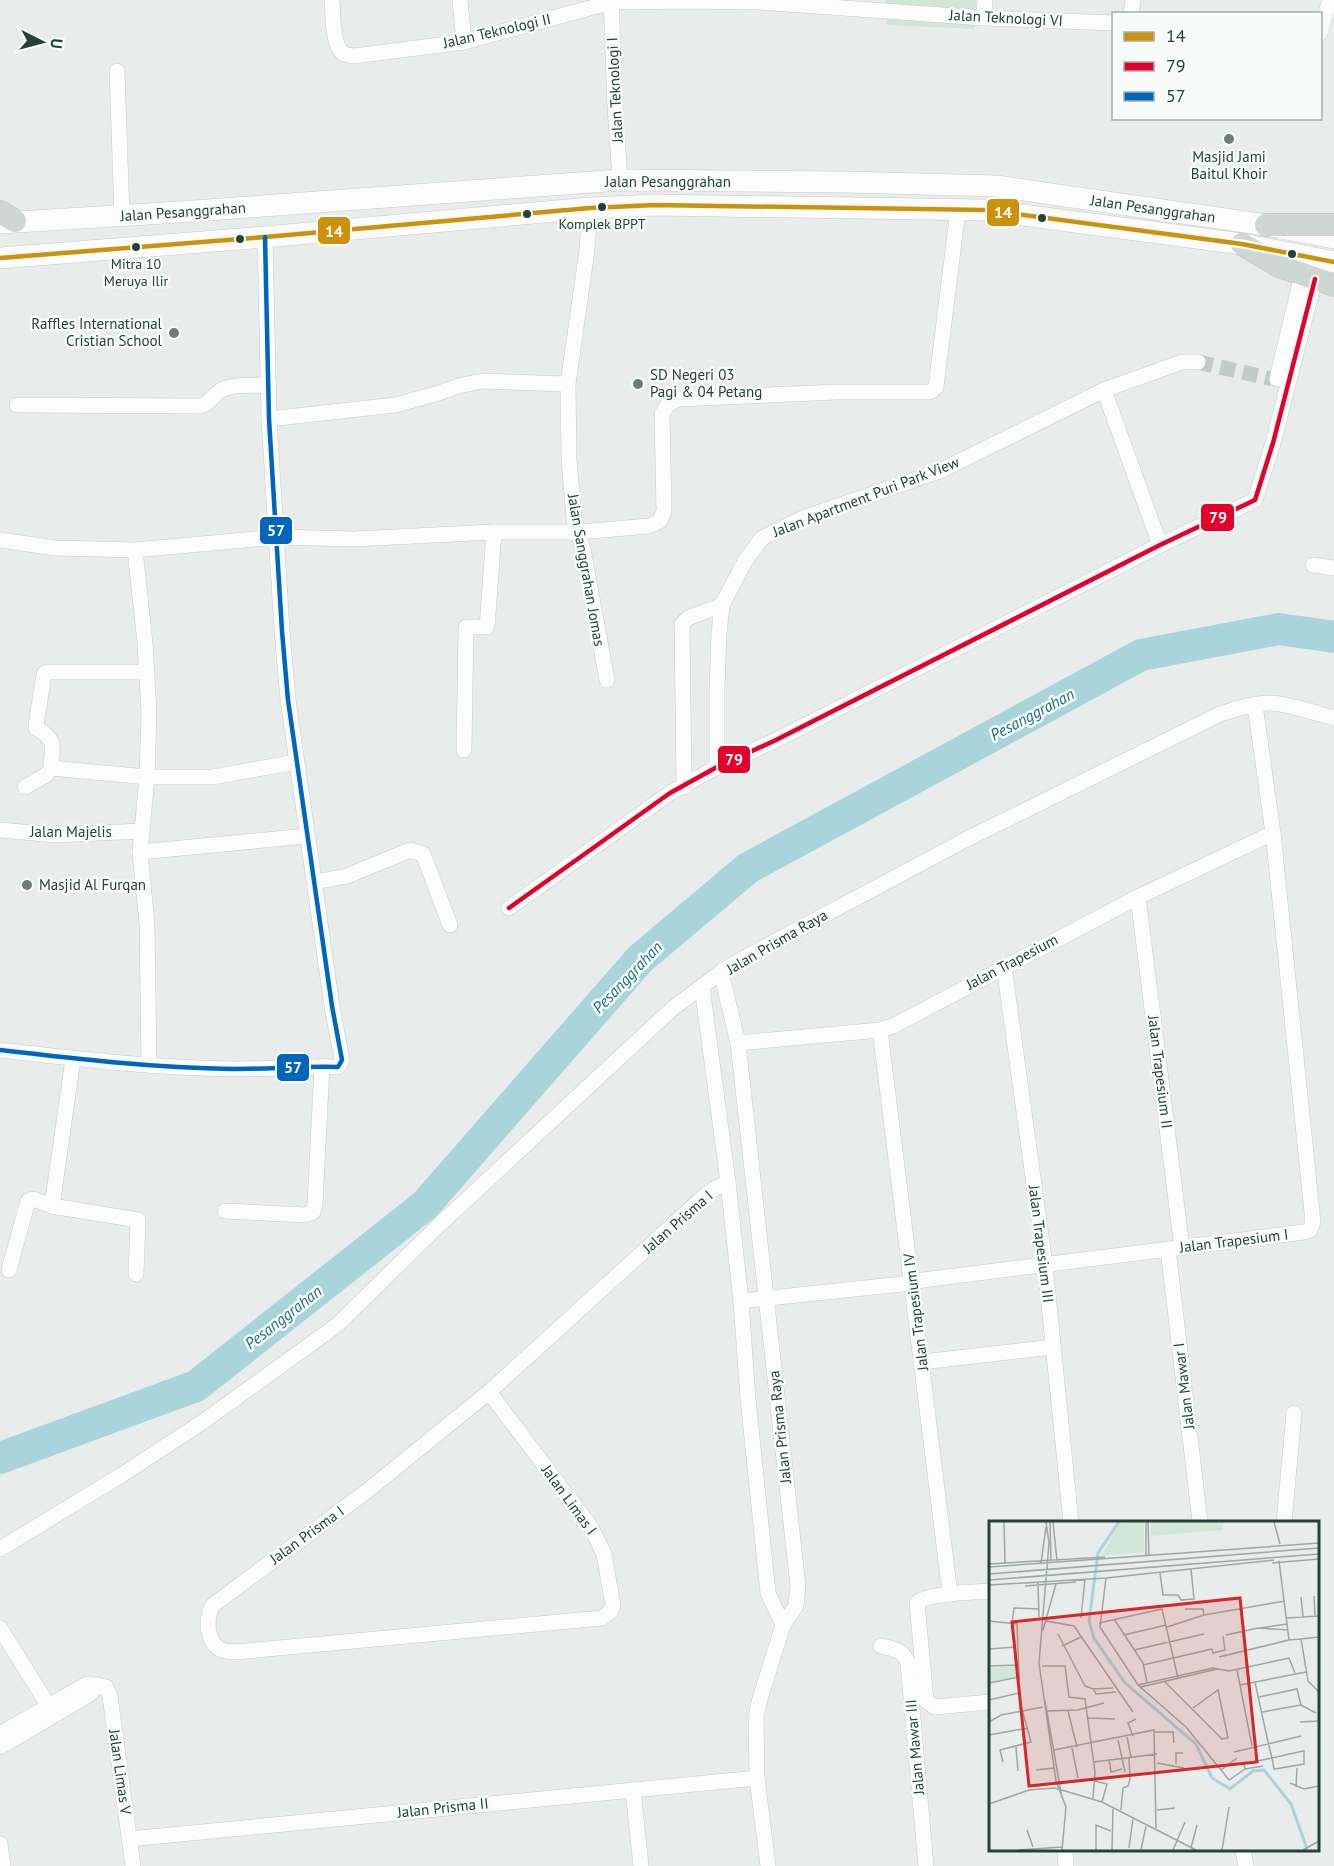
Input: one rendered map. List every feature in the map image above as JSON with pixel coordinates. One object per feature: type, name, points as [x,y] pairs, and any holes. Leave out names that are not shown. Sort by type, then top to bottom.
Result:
[{"type":"main road","name":"Jalan Pesanggrahan","points":[[5,219],[122,216],[620,180],[981,185],[1266,225]]},
{"type":"main road","points":[[847,208],[848,182]]},
{"type":"main road","points":[[871,208],[873,184]]},
{"type":"main road","name":"Jalan Pesanggrahan","points":[[0,258],[590,208],[655,205],[1000,212],[1242,244]]},
{"type":"main road","points":[[180,212],[180,243]]},
{"type":"main road","points":[[1266,225],[1328,232]]},
{"type":"main road","points":[[1242,244],[1279,266],[1316,274],[1334,262]]},
{"type":"street","name":"Jalan Teknologi II","points":[[332,0],[335,41],[338,48],[345,54],[354,56],[464,42],[611,1]]},
{"type":"street","points":[[460,0],[464,42]]},
{"type":"street","points":[[984,18],[985,0]]},
{"type":"street","name":"Jalan Teknologi VI","points":[[611,1],[759,1],[885,6],[984,18],[1112,23]]},
{"type":"street","name":"Jalan Teknologi I","points":[[611,1],[620,180]]},
{"type":"street","points":[[1322,28],[1331,3]]},
{"type":"street","points":[[117,71],[122,216]]},
{"type":"street","name":"Jalan Sanggrahan Jomas","points":[[590,208],[587,250],[568,384],[570,481],[574,519],[579,532],[606,680]]},
{"type":"street","points":[[0,540],[55,548],[135,549],[277,537],[354,539],[494,532],[579,532],[649,526],[660,521],[664,511],[662,414],[668,404],[679,399],[837,392],[929,392],[936,387],[958,210]]},
{"type":"street","points":[[0,1050],[73,1059],[233,1069],[338,1066],[342,1060],[296,762],[282,631],[270,419],[265,237]]},
{"type":"street","points":[[508,908],[670,793],[717,767],[776,740],[1160,545],[1255,500],[1273,443],[1279,380],[1316,274]]},
{"type":"street","name":"Jalan Apartment Puri Park View","points":[[717,767],[717,689],[722,605],[744,561],[762,538],[806,517],[940,471],[1104,390],[1182,362],[1198,362]]},
{"type":"street","points":[[270,419],[395,405],[482,381],[568,384]]},
{"type":"street","points":[[16,405],[201,406],[213,399],[221,390],[269,385]]},
{"type":"street","points":[[1104,390],[1160,545]]},
{"type":"street","points":[[464,750],[466,627],[487,627],[494,532]]},
{"type":"street","points":[[135,549],[149,712],[147,777],[140,852],[147,924],[148,1065]]},
{"type":"street","points":[[1312,565],[1334,568]]},
{"type":"street","points":[[684,787],[682,624],[688,618],[722,605]]},
{"type":"street","points":[[25,788],[46,775],[51,768],[51,738],[36,728],[44,674],[47,672],[147,672]]},
{"type":"street","name":"Jalan Prisma Raya","points":[[768,1866],[757,1778],[756,1718],[783,1625],[796,1606],[798,1586],[738,1043],[721,972],[967,839],[1220,714],[1271,703],[1334,718]]},
{"type":"street","name":"Jalan Trapesium I","points":[[741,1301],[912,1283],[1310,1230],[1313,1222],[1273,833],[1255,705]]},
{"type":"street","points":[[51,768],[147,777],[227,776],[296,762]]},
{"type":"street","name":"Jalan Majelis","points":[[0,830],[56,835],[142,831]]},
{"type":"street","name":"Jalan Trapesium","points":[[738,1043],[880,1030],[893,1026],[1137,897],[1273,833]]},
{"type":"street","points":[[140,852],[307,836]]},
{"type":"street","points":[[315,882],[347,876],[410,850],[418,852],[423,854],[450,925]]},
{"type":"street","name":"Jalan Trapesium II","points":[[1137,897],[1175,1248]]},
{"type":"street","name":"Jalan Trapesium III","points":[[1004,966],[1045,1265],[1071,1521]]},
{"type":"street","points":[[0,1549],[120,1476],[204,1421],[337,1324],[439,1225],[673,1008],[721,972]]},
{"type":"street","name":"Jalan Prisma Raya","points":[[702,987],[741,1301],[748,1400],[768,1593],[783,1625]]},
{"type":"street","name":"Jalan Trapesium IV","points":[[880,1030],[950,1594]]},
{"type":"street","points":[[52,1206],[73,1059]]},
{"type":"street","points":[[225,1211],[305,1215],[313,1212],[322,1066]]},
{"type":"street","name":"Jalan Prisma I","points":[[602,1618],[236,1652],[224,1651],[217,1647],[211,1638],[208,1612],[213,1605],[367,1491],[489,1392],[700,1200],[728,1182]]},
{"type":"street","points":[[9,1270],[28,1201],[33,1199],[52,1206],[138,1220],[136,1274]]},
{"type":"street","name":"Jalan Mawar I","points":[[1175,1248],[1200,1521]]},
{"type":"street","points":[[922,1362],[1053,1347]]},
{"type":"street","name":"Jalan Limas I","points":[[489,1392],[598,1539],[608,1570],[613,1605],[611,1611],[602,1618]]},
{"type":"street","points":[[1284,1521],[1293,1413]]},
{"type":"street","points":[[950,1594],[989,1591]]},
{"type":"street","name":"Jalan Mawar III","points":[[950,1594],[921,1599],[917,1603],[926,1701],[935,1707],[989,1702]]},
{"type":"street","points":[[0,1628],[48,1705]]},
{"type":"street","name":"Jalan Mawar III","points":[[881,1646],[898,1650],[905,1655],[908,1663],[926,1866]]},
{"type":"street","points":[[0,1734],[87,1684],[98,1685]]},
{"type":"street","points":[[0,1747],[90,1694],[98,1685]]},
{"type":"street","name":"Jalan Limas V","points":[[98,1685],[106,1687],[110,1696],[133,1866]]},
{"type":"street","name":"Jalan Prisma II","points":[[129,1839],[757,1778]]},
{"type":"street","points":[[633,1790],[641,1866]]},
{"type":"street","points":[[0,1844],[3,1866]]},
{"type":"street","points":[[1065,1851],[1066,1866]]},
{"type":"street","points":[[1243,1851],[1246,1866]]},
{"type":"green space","points":[[885,0],[976,0],[975,29],[887,25]]},
{"type":"waterway","name":"Pesanggrahan","points":[[0,1458],[196,1386],[425,1205],[640,959],[748,868],[1141,655],[1279,629],[1334,637]]},
{"type":"tunnel","points":[[1198,362],[1272,379]]},
{"type":"transit line","name":"14","points":[[0,258],[590,208],[655,205],[985,210],[1242,244],[1334,262]]},
{"type":"transit line","name":"57","points":[[0,1050],[175,1067],[233,1069],[338,1067],[342,1060],[332,1006],[288,700],[269,419],[265,237]]},
{"type":"transit line","name":"79","points":[[509,908],[670,793],[717,767],[776,740],[1160,545],[1255,500],[1273,443],[1315,279]]},
{"type":"place","name":"Masjid Jami Baitul Khoir","points":[[1229,139]]},
{"type":"place","name":"Komplek BPPT","points":[[602,207]]},
{"type":"place","name":"Mitra 10 Meruya Ilir","points":[[136,247]]},
{"type":"place","name":"Raffles International Cristian School","points":[[174,333]]},
{"type":"place","name":"SD Negeri 03 Pagi & 04 Petang","points":[[638,384]]},
{"type":"place","name":"Masjid Al Furqan","points":[[27,885]]}]
